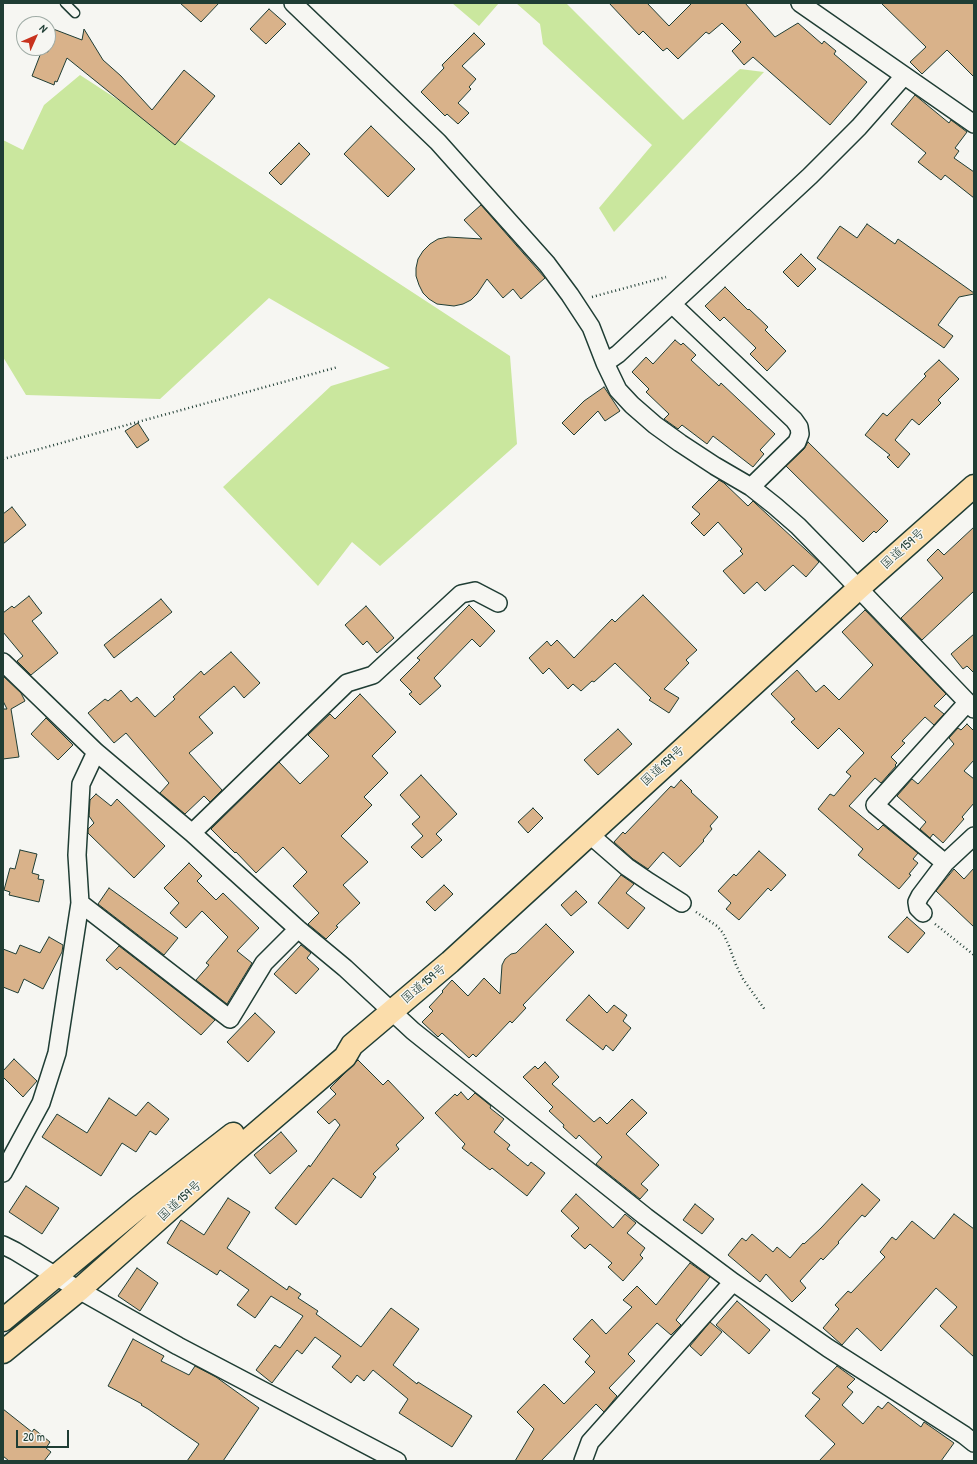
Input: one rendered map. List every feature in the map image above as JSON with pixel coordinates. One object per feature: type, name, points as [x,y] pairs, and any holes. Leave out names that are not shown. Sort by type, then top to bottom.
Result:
[{"type":"highway","name":"国道159号","points":[[3,1352],[79,1290],[233,1153],[345,1057],[352,1045],[450,962],[858,588],[974,486]]},
{"type":"highway","name":"国道159号","points":[[3,1320],[139,1207],[224,1142],[339,1048],[352,1045]]},
{"type":"street","points":[[293,3],[438,142],[547,264],[591,326],[618,390],[632,405],[680,443],[751,487],[798,526],[971,706],[875,805],[945,863]]},
{"type":"street","points":[[800,3],[974,124]]},
{"type":"street","points":[[606,363],[618,354],[810,176],[859,127],[904,76]]},
{"type":"street","points":[[672,304],[794,420],[798,427],[800,434],[797,442],[751,487]]},
{"type":"street","points":[[192,833],[348,683],[373,675],[460,594],[475,591],[498,603]]},
{"type":"street","points":[[3,662],[96,752],[192,833],[298,929],[345,968],[413,1031],[646,1217],[733,1282],[828,1348],[964,1435],[974,1443]]},
{"type":"street","points":[[3,1173],[42,1103],[57,1053],[80,903],[77,855],[81,784],[96,752]]},
{"type":"street","points":[[589,834],[627,867],[682,903]]},
{"type":"street","points":[[923,914],[918,908],[917,902],[920,896],[945,863],[974,836]]},
{"type":"street","points":[[80,903],[230,1019],[264,963],[298,929]]},
{"type":"street","points":[[3,1245],[185,1350],[397,1461]]},
{"type":"street","points":[[583,1461],[590,1442],[733,1282]]},
{"type":"lane","points":[[65,3],[75,13]]},
{"type":"path","points":[[574,302],[666,277]]},
{"type":"path","points":[[3,459],[338,367]]},
{"type":"path","points":[[682,903],[717,926],[723,933],[730,946],[736,965],[743,979],[765,1010]]},
{"type":"path","points":[[923,914],[974,955]]},
{"type":"green space","points":[[452,3],[499,3],[479,26]]},
{"type":"green space","points":[[516,3],[566,3],[683,120],[740,69],[764,72],[614,232],[599,208],[652,145],[543,44],[540,24]]},
{"type":"green space","points":[[80,75],[510,356],[517,444],[380,566],[352,542],[318,586],[223,487],[331,386],[390,368],[269,298],[160,399],[26,395],[3,357],[3,140],[23,150],[44,105]]},
{"type":"building","points":[[180,3],[219,3],[201,22]]},
{"type":"building","points":[[609,3],[647,3],[669,26],[692,3],[745,3],[775,37],[798,23],[822,44],[824,41],[836,51],[834,54],[867,82],[830,125],[753,57],[744,65],[732,51],[741,42],[722,23],[709,34],[706,32],[678,59],[667,48],[663,51],[643,31],[639,35]]},
{"type":"building","points":[[881,3],[974,3],[974,77],[947,50],[922,74],[910,62],[926,47]]},
{"type":"building","points":[[269,9],[286,24],[266,44],[250,29]]},
{"type":"building","points":[[84,29],[103,60],[121,76],[152,110],[184,70],[215,96],[175,145],[67,58],[57,82],[55,81],[54,85],[32,76],[40,56],[56,56],[56,30],[82,40]]},
{"type":"building","points":[[474,33],[485,44],[462,66],[476,79],[469,87],[471,89],[458,103],[469,113],[458,124],[447,114],[445,116],[421,92],[444,68],[442,65]]},
{"type":"building","points":[[915,95],[949,123],[951,120],[967,132],[955,148],[959,151],[954,158],[974,172],[974,198],[945,175],[941,180],[918,162],[926,153],[891,124]]},
{"type":"building","points":[[371,126],[415,169],[388,197],[344,154]]},
{"type":"building","points":[[299,143],[310,154],[281,185],[269,173]]},
{"type":"building","points":[[481,205],[545,278],[521,299],[513,289],[503,298],[487,279],[477,294],[471,300],[463,304],[454,306],[437,304],[423,293],[419,285],[416,276],[418,259],[430,244],[438,239],[448,237],[482,239],[464,220]]},
{"type":"building","points":[[867,224],[895,244],[898,239],[974,293],[959,297],[938,325],[953,336],[944,348],[817,258],[840,226],[857,238]]},
{"type":"building","points":[[801,254],[816,269],[798,287],[783,272]]},
{"type":"building","points":[[725,287],[768,327],[765,330],[786,351],[767,371],[750,354],[756,348],[724,317],[720,321],[705,306]]},
{"type":"building","points":[[675,340],[681,345],[683,343],[696,355],[691,360],[719,386],[721,383],[775,434],[760,450],[764,454],[753,467],[713,436],[707,444],[682,425],[678,429],[664,419],[669,414],[646,392],[649,389],[632,372],[646,357],[653,364]]},
{"type":"building","points":[[939,360],[959,379],[938,400],[941,403],[919,425],[912,419],[895,440],[910,454],[898,468],[887,457],[890,455],[865,435],[883,413],[887,416],[926,376],[924,374]]},
{"type":"building","points":[[604,387],[620,411],[605,421],[598,411],[574,435],[562,423],[584,401]]},
{"type":"building","points":[[138,423],[149,440],[137,448],[125,431]]},
{"type":"building","points":[[808,442],[888,521],[876,533],[874,531],[863,542],[786,466],[804,449]]},
{"type":"building","points":[[719,480],[748,506],[753,501],[819,562],[806,577],[793,565],[765,591],[757,582],[744,594],[723,571],[743,554],[740,551],[742,549],[718,522],[704,536],[691,523],[700,514],[692,507]]},
{"type":"building","points":[[12,507],[26,525],[3,544],[3,514]]},
{"type":"building","points":[[974,527],[974,591],[922,640],[901,618],[943,578],[927,560],[938,549],[944,555]]},
{"type":"building","points":[[643,595],[697,650],[686,660],[689,663],[664,689],[679,698],[669,713],[649,700],[651,698],[615,663],[594,682],[592,681],[581,691],[573,684],[568,689],[549,668],[543,674],[529,658],[547,641],[551,646],[557,640],[574,658],[612,619],[615,622]]},
{"type":"building","points":[[29,596],[42,613],[32,621],[58,653],[31,675],[17,661],[23,656],[3,632],[3,613],[12,606],[14,608]]},
{"type":"building","points":[[161,599],[172,612],[114,658],[104,645]]},
{"type":"building","points":[[469,605],[495,631],[480,647],[472,639],[434,678],[441,686],[420,705],[409,694],[412,692],[400,680],[420,660],[417,658]]},
{"type":"building","points":[[366,606],[394,638],[377,653],[367,641],[363,645],[345,625]]},
{"type":"building","points":[[865,610],[946,694],[934,706],[944,714],[934,725],[925,717],[902,741],[905,743],[891,757],[897,763],[895,765],[896,766],[881,783],[875,778],[849,806],[878,830],[883,825],[918,853],[913,859],[918,863],[909,874],[911,875],[899,889],[858,855],[863,849],[818,809],[830,794],[834,796],[851,776],[846,772],[864,753],[839,728],[818,749],[791,722],[795,719],[771,694],[797,670],[816,692],[824,685],[839,700],[873,665],[842,632]]},
{"type":"building","points":[[974,634],[974,673],[967,666],[963,669],[951,654]]},
{"type":"building","points":[[231,652],[260,683],[244,698],[234,686],[199,717],[213,733],[189,753],[222,790],[210,802],[204,796],[185,814],[160,793],[169,783],[126,733],[114,743],[88,713],[105,699],[108,701],[121,690],[131,702],[137,697],[155,717],[175,699],[173,697],[201,671],[204,675]]},
{"type":"building","points":[[3,676],[21,693],[25,701],[11,709],[19,757],[3,759],[3,709],[7,709],[3,701]]},
{"type":"building","points":[[360,694],[396,732],[372,756],[388,773],[364,797],[372,805],[341,836],[368,862],[343,885],[360,903],[336,926],[338,927],[326,939],[308,924],[319,913],[293,886],[307,872],[283,847],[256,873],[211,829],[279,762],[300,784],[329,756],[308,735],[330,714],[335,719]]},
{"type":"building","points":[[46,718],[73,745],[58,760],[31,734]]},
{"type":"building","points":[[967,724],[974,731],[974,760],[964,771],[974,779],[974,803],[962,817],[964,819],[943,843],[933,834],[930,838],[920,829],[926,822],[897,796],[912,779],[918,784],[954,744],[949,738],[958,728],[961,730]]},
{"type":"building","points":[[618,729],[632,744],[598,775],[584,760]]},
{"type":"building","points":[[421,775],[457,814],[436,834],[442,840],[422,858],[411,847],[423,836],[412,824],[420,817],[400,795]]},
{"type":"building","points":[[681,780],[692,791],[691,792],[718,817],[710,826],[712,829],[703,840],[704,841],[680,867],[663,852],[648,869],[633,859],[614,842],[623,832],[625,834],[671,786],[674,788]]},
{"type":"building","points":[[96,794],[111,806],[117,799],[165,846],[134,878],[88,833],[88,829],[94,823],[89,816],[90,800]]},
{"type":"building","points":[[533,808],[543,818],[528,833],[518,822]]},
{"type":"building","points":[[20,850],[37,854],[32,873],[39,875],[38,879],[44,880],[39,902],[9,895],[10,892],[4,890],[10,868],[15,869]]},
{"type":"building","points":[[759,851],[786,875],[771,891],[768,888],[739,920],[726,909],[731,903],[718,891],[734,874],[736,876]]},
{"type":"building","points":[[189,863],[202,876],[197,881],[216,900],[223,893],[259,928],[237,951],[252,963],[227,1004],[196,980],[209,965],[206,963],[228,937],[202,911],[186,928],[170,913],[179,903],[164,888]]},
{"type":"building","points":[[974,868],[974,927],[936,891],[954,869],[964,879]]},
{"type":"building","points":[[621,875],[634,884],[626,893],[645,908],[628,929],[598,903]]},
{"type":"building","points":[[444,885],[453,894],[435,911],[426,902]]},
{"type":"building","points":[[109,888],[178,938],[164,955],[98,904]]},
{"type":"building","points":[[576,891],[587,902],[571,916],[561,905]]},
{"type":"building","points":[[907,917],[925,933],[908,953],[888,937]]},
{"type":"building","points":[[546,924],[574,952],[523,1005],[526,1008],[512,1023],[510,1021],[476,1057],[473,1054],[469,1058],[442,1033],[438,1037],[422,1022],[433,1011],[429,1007],[452,980],[468,996],[484,978],[500,994],[502,965],[505,959],[511,954],[516,953]]},
{"type":"building","points":[[49,937],[63,945],[62,952],[43,989],[24,979],[18,993],[3,987],[3,949],[16,954],[20,945],[40,953]]},
{"type":"building","points":[[301,945],[311,953],[307,958],[319,969],[296,994],[274,974]]},
{"type":"building","points":[[119,946],[215,1020],[201,1035],[120,967],[117,970],[106,960]]},
{"type":"building","points":[[589,995],[607,1013],[614,1005],[627,1015],[623,1021],[631,1028],[613,1051],[606,1045],[603,1050],[566,1020]]},
{"type":"building","points":[[255,1013],[275,1032],[248,1062],[227,1042]]},
{"type":"building","points":[[14,1059],[37,1081],[23,1097],[3,1077],[3,1071]]},
{"type":"building","points":[[358,1060],[383,1085],[388,1080],[424,1118],[396,1145],[399,1149],[373,1174],[376,1177],[361,1198],[333,1178],[296,1225],[275,1208],[309,1165],[310,1167],[340,1125],[335,1119],[329,1124],[317,1112],[336,1094],[330,1088]]},
{"type":"building","points":[[545,1062],[559,1077],[552,1084],[594,1122],[600,1117],[607,1124],[632,1099],[647,1113],[626,1134],[659,1165],[641,1184],[648,1190],[640,1199],[596,1164],[602,1157],[579,1135],[576,1139],[563,1127],[564,1125],[549,1111],[553,1107],[523,1077],[535,1066],[538,1069]]},
{"type":"building","points":[[461,1092],[468,1100],[475,1093],[491,1106],[490,1108],[504,1119],[494,1132],[510,1145],[507,1149],[528,1166],[531,1162],[545,1173],[527,1196],[492,1168],[490,1170],[462,1148],[465,1144],[435,1113],[455,1094],[457,1096]]},
{"type":"building","points":[[109,1098],[136,1116],[148,1102],[169,1119],[156,1135],[150,1131],[136,1152],[122,1143],[101,1176],[42,1137],[57,1114],[87,1133]]},
{"type":"building","points":[[281,1132],[297,1151],[270,1174],[254,1155]]},
{"type":"building","points":[[862,1184],[880,1200],[865,1217],[862,1215],[838,1242],[839,1243],[823,1260],[821,1258],[800,1281],[806,1288],[792,1302],[766,1274],[760,1282],[728,1255],[742,1238],[746,1241],[752,1234],[773,1252],[777,1247],[790,1258],[803,1243],[804,1244],[821,1228]]},
{"type":"building","points":[[26,1186],[59,1208],[42,1234],[9,1212]]},
{"type":"building","points":[[576,1194],[613,1228],[625,1214],[636,1223],[627,1233],[645,1248],[640,1255],[643,1258],[623,1281],[608,1267],[612,1263],[590,1244],[585,1249],[571,1236],[579,1228],[561,1211]]},
{"type":"building","points":[[228,1198],[250,1212],[227,1248],[287,1290],[289,1286],[301,1294],[298,1298],[318,1311],[316,1314],[361,1347],[391,1308],[419,1329],[393,1365],[417,1384],[418,1382],[472,1416],[452,1447],[399,1413],[408,1399],[373,1370],[364,1381],[357,1375],[351,1383],[332,1367],[341,1356],[315,1337],[302,1354],[297,1350],[272,1383],[256,1370],[275,1345],[280,1348],[303,1316],[271,1296],[255,1318],[237,1305],[249,1290],[220,1270],[217,1275],[167,1243],[181,1220],[204,1235]]},
{"type":"building","points":[[695,1204],[714,1219],[702,1234],[683,1220]]},
{"type":"building","points":[[954,1214],[974,1229],[974,1357],[940,1326],[957,1307],[936,1288],[881,1351],[857,1328],[842,1345],[823,1328],[839,1309],[835,1305],[848,1291],[851,1293],[885,1257],[880,1252],[892,1237],[896,1240],[912,1221],[934,1239]]},
{"type":"building","points":[[690,1263],[710,1277],[676,1320],[681,1325],[671,1335],[657,1323],[628,1354],[635,1361],[609,1388],[617,1396],[604,1412],[596,1404],[541,1461],[515,1461],[534,1429],[517,1412],[544,1384],[564,1404],[595,1372],[585,1362],[590,1356],[573,1339],[592,1319],[606,1334],[632,1307],[623,1300],[637,1286],[656,1305]]},
{"type":"building","points":[[137,1268],[158,1283],[140,1311],[118,1296]]},
{"type":"building","points":[[737,1301],[770,1330],[749,1354],[716,1325]]},
{"type":"building","points":[[710,1322],[722,1332],[701,1356],[690,1346]]},
{"type":"building","points":[[133,1339],[164,1356],[161,1361],[189,1375],[195,1366],[216,1377],[259,1408],[223,1461],[187,1461],[199,1444],[141,1405],[142,1404],[108,1386]]},
{"type":"building","points":[[837,1366],[855,1379],[847,1387],[853,1392],[842,1405],[863,1424],[878,1406],[882,1409],[888,1402],[921,1427],[924,1422],[954,1443],[941,1461],[819,1461],[835,1444],[805,1416],[820,1399],[812,1393]]},
{"type":"building","points":[[3,1409],[32,1432],[34,1429],[50,1442],[46,1448],[51,1452],[44,1461],[9,1461],[3,1456]]}]
